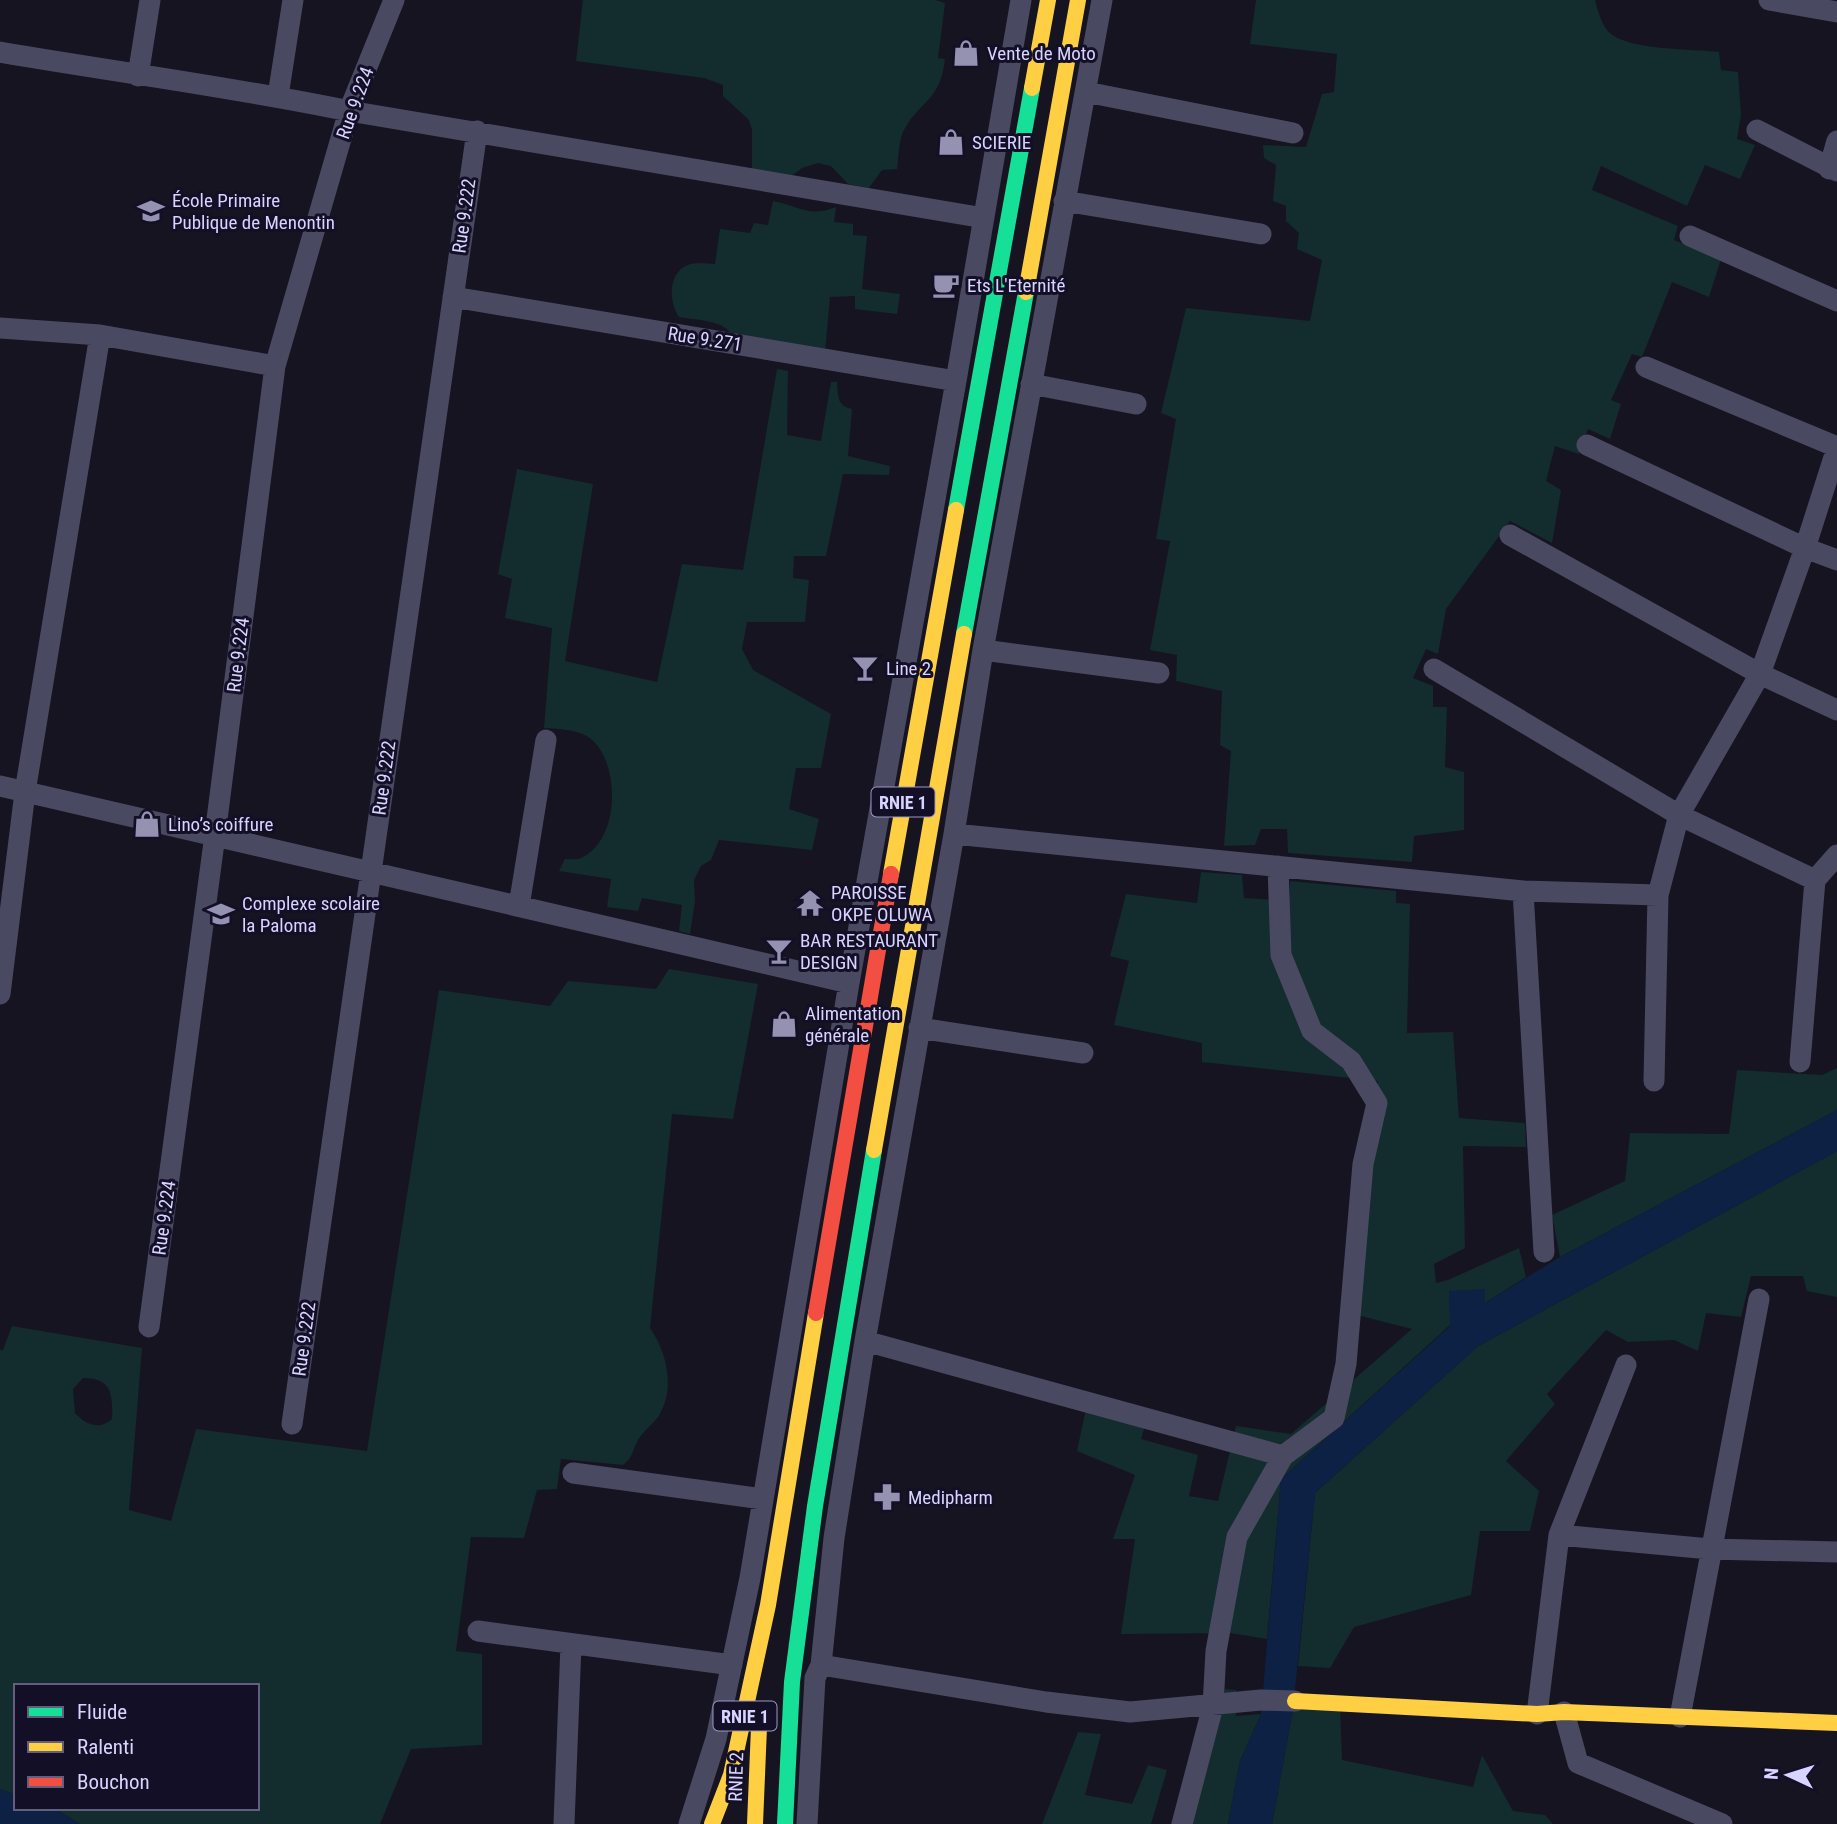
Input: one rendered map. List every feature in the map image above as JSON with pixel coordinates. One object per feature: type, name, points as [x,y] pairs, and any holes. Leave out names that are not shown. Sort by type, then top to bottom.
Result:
[{"type":"main road","name":"RNIE 1","points":[[712,1824],[734,1763],[768,1605],[875,961],[1048,0]]},
{"type":"main road","name":"RNIE 1","points":[[785,1824],[792,1682],[815,1506],[900,994],[1078,0]]},
{"type":"main road","points":[[756,1540],[768,1605]]},
{"type":"main road","name":"RNIE 2","points":[[755,1824],[759,1718],[768,1605]]},
{"type":"main road","points":[[1295,1701],[1537,1714],[1564,1712],[1837,1723]]},
{"type":"street","points":[[138,76],[150,0]]},
{"type":"street","points":[[278,96],[293,0]]},
{"type":"street","name":"Rue 9.224","points":[[149,1327],[275,366],[349,111],[394,0]]},
{"type":"street","points":[[688,1824],[716,1739],[756,1540],[849,983],[1021,0]]},
{"type":"street","points":[[807,1824],[815,1678],[821,1665],[834,1538],[865,1341],[984,649],[1102,0]]},
{"type":"street","points":[[1769,0],[1837,12]]},
{"type":"street","points":[[0,52],[138,76],[278,96],[349,111],[984,218]]},
{"type":"street","points":[[1086,92],[1293,133]]},
{"type":"street","points":[[1757,130],[1833,170],[1837,141]]},
{"type":"street","name":"Rue 9.222","points":[[292,1424],[477,131]]},
{"type":"street","points":[[1064,201],[1261,234]]},
{"type":"street","points":[[1690,236],[1837,301]]},
{"type":"street","name":"Rue 9.271","points":[[453,297],[956,381]]},
{"type":"street","points":[[0,328],[100,335],[275,366]]},
{"type":"street","points":[[0,994],[25,792],[100,335]]},
{"type":"street","points":[[1646,367],[1837,448],[1760,674],[1679,814],[1658,895],[1654,1081]]},
{"type":"street","points":[[1031,384],[1136,404]]},
{"type":"street","points":[[1587,445],[1805,548],[1837,560]]},
{"type":"street","points":[[1510,535],[1760,674],[1837,710]]},
{"type":"street","points":[[984,649],[1160,673]]},
{"type":"street","points":[[1434,669],[1679,814],[1815,880]]},
{"type":"street","points":[[519,906],[546,740]]},
{"type":"street","points":[[0,786],[849,983]]},
{"type":"street","points":[[954,834],[1523,891],[1658,895]]},
{"type":"street","points":[[1800,1062],[1815,880],[1837,855]]},
{"type":"street","points":[[1182,1824],[1213,1706],[1216,1651],[1237,1537],[1283,1456],[1334,1418],[1346,1364],[1363,1164],[1377,1103],[1351,1061],[1312,1031],[1281,956],[1278,866]]},
{"type":"street","points":[[1523,891],[1544,1252]]},
{"type":"street","points":[[919,1028],[1083,1053]]},
{"type":"street","points":[[1679,1717],[1759,1299]]},
{"type":"street","points":[[865,1341],[1283,1456]]},
{"type":"street","points":[[1537,1714],[1559,1535],[1626,1365]]},
{"type":"street","points":[[573,1473],[762,1499]]},
{"type":"street","points":[[1559,1535],[1710,1549],[1837,1552]]},
{"type":"street","points":[[478,1631],[732,1665]]},
{"type":"street","points":[[564,1824],[571,1644]]},
{"type":"street","points":[[821,1665],[1046,1702],[1130,1712],[1261,1700],[1295,1701]]},
{"type":"street","points":[[1564,1712],[1578,1763],[1722,1824]]},
{"type":"green space","points":[[583,0],[935,0],[945,3],[938,58],[945,59],[939,84],[902,134],[897,169],[882,170],[869,188],[848,184],[831,166],[818,163],[802,168],[790,177],[752,169],[752,130],[749,120],[723,96],[723,85],[704,78],[576,61]]},
{"type":"green space","points":[[1256,0],[1595,0],[1605,27],[1620,39],[1662,48],[1719,52],[1721,70],[1738,72],[1741,115],[1737,139],[1755,145],[1740,179],[1705,165],[1687,206],[1601,166],[1592,190],[1678,226],[1674,240],[1721,259],[1709,297],[1672,282],[1642,357],[1632,354],[1611,400],[1621,404],[1610,439],[1588,429],[1579,454],[1555,446],[1546,481],[1561,490],[1552,543],[1510,521],[1446,609],[1438,654],[1426,649],[1413,678],[1433,686],[1433,707],[1447,707],[1445,767],[1464,772],[1464,830],[1414,836],[1412,862],[1288,853],[1287,829],[1261,829],[1255,845],[1224,846],[1231,751],[1220,745],[1222,691],[1176,681],[1177,655],[1150,650],[1170,541],[1156,539],[1176,419],[1161,413],[1186,308],[1310,321],[1322,260],[1297,249],[1299,233],[1286,221],[1286,206],[1273,201],[1276,165],[1264,158],[1263,145],[1306,147],[1322,94],[1334,92],[1337,54],[1250,44]]},
{"type":"green space","points":[[773,201],[811,211],[836,207],[834,222],[853,224],[853,235],[867,236],[862,289],[900,294],[897,314],[855,309],[855,296],[830,297],[825,352],[732,336],[717,324],[679,317],[672,297],[676,275],[691,264],[715,264],[720,229],[750,233],[754,223],[768,225]]},
{"type":"green space","points":[[777,369],[788,371],[787,435],[821,441],[831,382],[837,382],[841,403],[852,409],[848,456],[890,466],[889,475],[843,474],[826,556],[794,556],[793,578],[809,580],[805,622],[747,622],[742,649],[753,670],[831,714],[821,768],[796,768],[789,809],[819,819],[812,850],[719,840],[711,860],[701,866],[694,880],[695,901],[690,934],[679,931],[682,905],[642,898],[638,911],[607,907],[611,879],[559,871],[565,859],[581,858],[594,849],[603,836],[612,802],[608,766],[601,751],[586,736],[575,731],[544,728],[552,628],[505,618],[512,579],[498,574],[517,469],[593,484],[565,661],[657,682],[682,564],[743,570]]},
{"type":"green space","points":[[1201,872],[1242,875],[1244,898],[1289,901],[1290,881],[1396,891],[1396,903],[1410,904],[1407,1033],[1453,1032],[1459,1118],[1525,1123],[1526,1147],[1463,1146],[1465,1248],[1434,1264],[1436,1283],[1519,1248],[1526,1277],[1450,1325],[1281,1479],[1267,1639],[1230,1633],[1121,1634],[1135,1539],[1113,1539],[1135,1475],[1077,1451],[1088,1399],[1149,1412],[1141,1439],[1198,1455],[1189,1496],[1218,1501],[1236,1426],[1291,1434],[1412,1329],[1353,1314],[1378,1081],[1202,1062],[1202,1043],[1114,1025],[1129,961],[1110,956],[1126,894],[1197,903]]},
{"type":"green space","points":[[669,969],[758,984],[733,1119],[672,1114],[650,1328],[661,1348],[667,1371],[664,1406],[658,1417],[641,1435],[631,1457],[623,1465],[561,1459],[557,1489],[537,1490],[524,1538],[471,1537],[456,1651],[482,1654],[482,1745],[411,1749],[380,1824],[80,1824],[56,1810],[259,1810],[259,1684],[14,1684],[14,1794],[0,1789],[0,1350],[3,1350],[12,1326],[142,1348],[129,1510],[171,1521],[196,1429],[367,1451],[439,990],[550,1006],[568,981],[656,989]],"holes":[[[83,1378],[100,1381],[111,1395],[112,1419],[102,1425],[92,1425],[75,1413],[73,1389]]]},
{"type":"green space","points":[[1837,1068],[1837,1110],[1560,1257],[1552,1215],[1625,1181],[1630,1133],[1729,1134],[1737,1070],[1822,1075]]},
{"type":"green space","points":[[1837,1151],[1837,1297],[1807,1291],[1803,1276],[1751,1276],[1741,1317],[1706,1313],[1698,1351],[1674,1340],[1628,1342],[1606,1330],[1547,1394],[1555,1404],[1506,1461],[1539,1491],[1530,1531],[1480,1531],[1471,1595],[1354,1627],[1330,1668],[1298,1666],[1315,1493],[1478,1346]]},
{"type":"green space","points":[[1225,1689],[1236,1690],[1236,1716],[1261,1714],[1240,1761],[1228,1824],[1171,1824],[1192,1780],[1208,1760]]},
{"type":"green space","points":[[1340,1704],[1342,1760],[1473,1787],[1482,1755],[1513,1811],[1545,1815],[1553,1824],[1272,1824],[1293,1709]]},
{"type":"green space","points":[[1078,1732],[1101,1734],[1085,1795],[1132,1804],[1148,1765],[1167,1770],[1151,1824],[1042,1824]]},
{"type":"water","points":[[1837,1110],[1837,1151],[1478,1346],[1315,1493],[1293,1709],[1272,1824],[1228,1824],[1240,1761],[1261,1714],[1281,1479],[1450,1326],[1449,1291],[1485,1289],[1485,1303],[1560,1257]]},
{"type":"water","points":[[0,1789],[14,1794],[14,1810],[56,1810],[80,1824],[0,1824]]},
{"type":"traffic: fast","points":[[956,510],[1032,88]]},
{"type":"traffic: fast","points":[[964,634],[1026,292]]},
{"type":"traffic: fast","points":[[785,1824],[792,1682],[815,1506],[874,1150]]},
{"type":"traffic: slow","points":[[1032,88],[1048,0]]},
{"type":"traffic: slow","points":[[1026,292],[1078,0]]},
{"type":"traffic: slow","points":[[891,874],[956,510]]},
{"type":"traffic: slow","points":[[874,1150],[964,634]]},
{"type":"traffic: slow","points":[[712,1824],[731,1775],[768,1605],[816,1313]]},
{"type":"traffic: slow","points":[[1295,1701],[1537,1714],[1564,1712],[1837,1723]]},
{"type":"traffic: slow","points":[[755,1824],[759,1727]]},
{"type":"traffic: jam","points":[[816,1313],[891,874]]},
{"type":"place","name":"Vente de Moto","points":[[966,53]]},
{"type":"place","name":"SCIERIE","points":[[951,142]]},
{"type":"place","name":"École Primaire Publique de Menontin","points":[[151,211]]},
{"type":"place","name":"Ets L'Eternité","points":[[946,285]]},
{"type":"place","name":"Line 2","points":[[865,668]]},
{"type":"place","name":"Lino’s coiffure","points":[[147,824]]},
{"type":"place","name":"PAROISSE OKPE OLUWA","points":[[810,903]]},
{"type":"place","name":"Complexe scolaire la Paloma","points":[[221,914]]},
{"type":"place","name":"BAR RESTAURANT DESIGN","points":[[779,951]]},
{"type":"place","name":"Alimentation générale","points":[[784,1024]]},
{"type":"place","name":"Medipharm","points":[[887,1497]]}]
